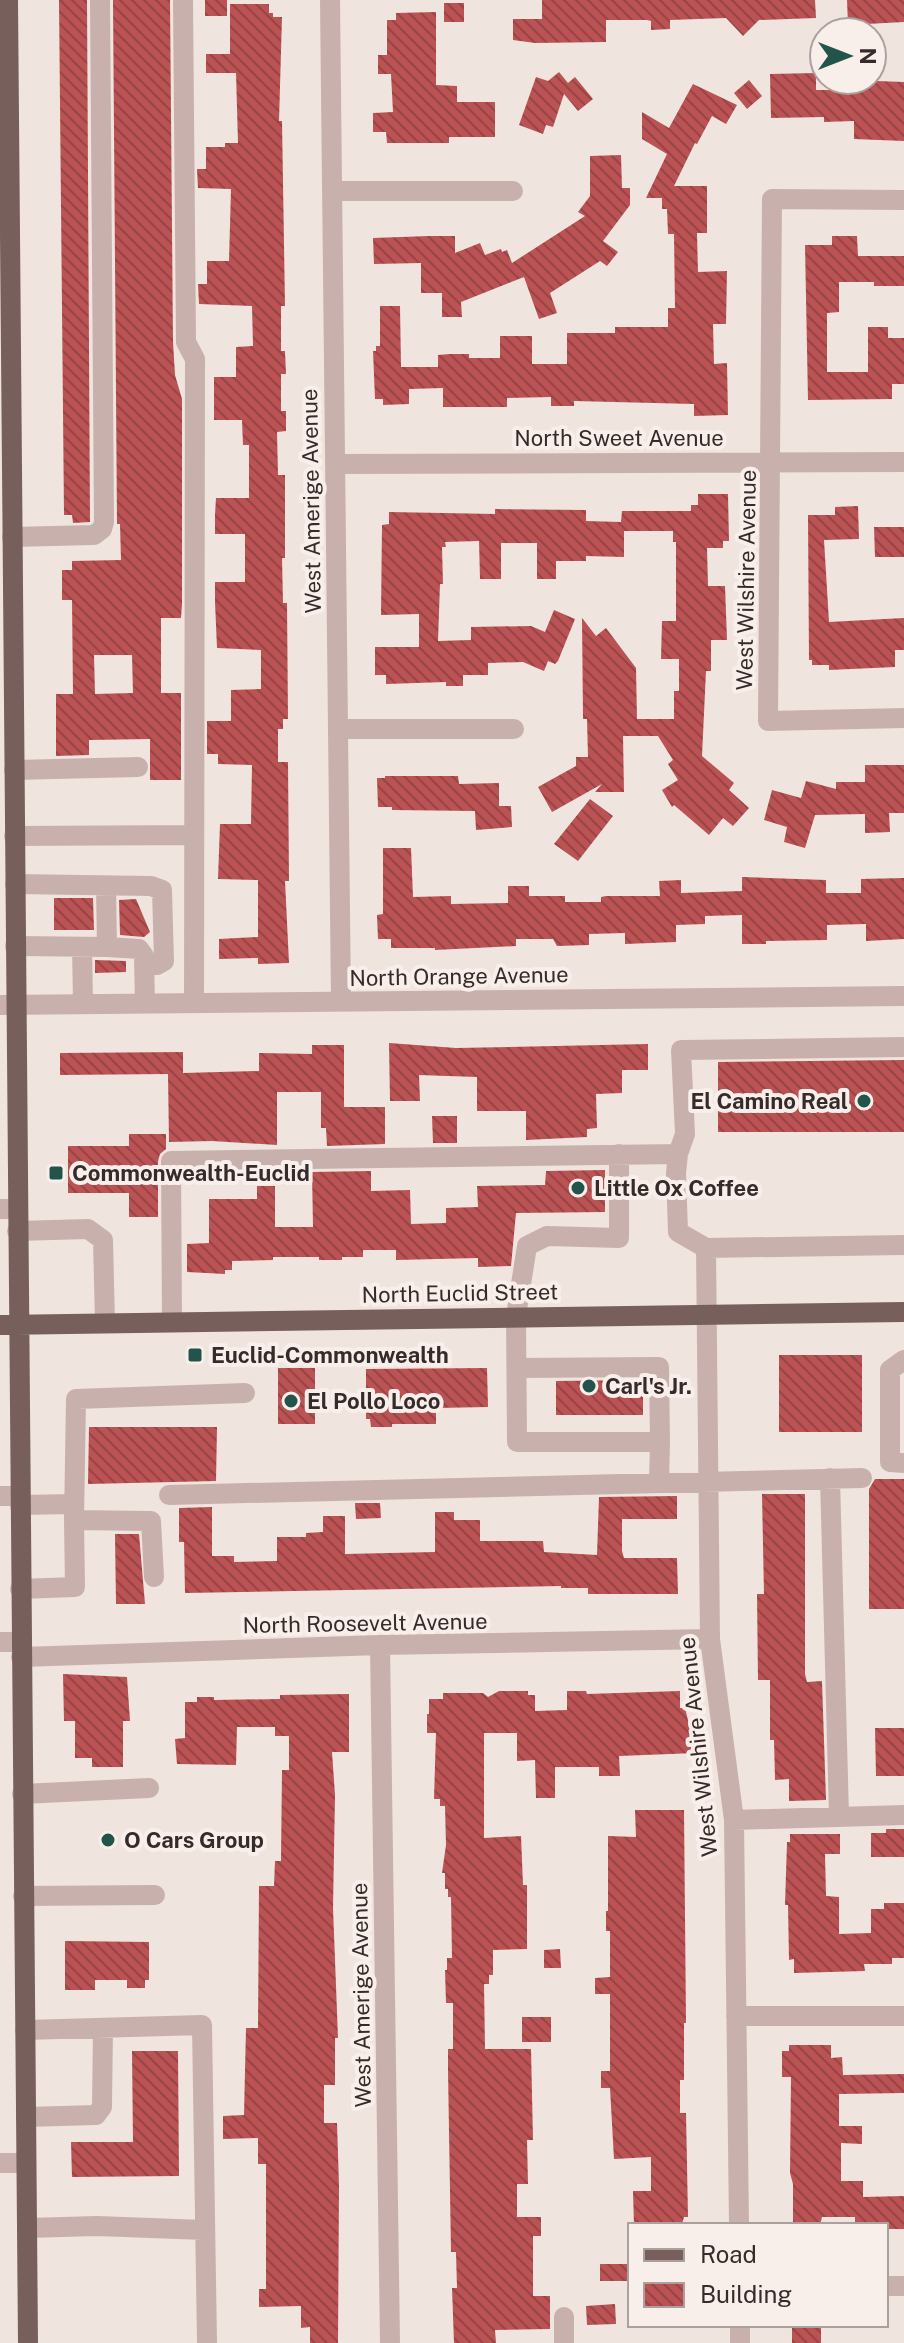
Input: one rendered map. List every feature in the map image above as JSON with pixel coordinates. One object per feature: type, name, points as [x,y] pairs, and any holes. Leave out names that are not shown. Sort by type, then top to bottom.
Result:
[{"type":"main road","points":[[8,0],[4,55],[5,391],[12,537],[15,884],[15,946],[8,1005],[8,1209],[17,1231],[9,1324],[13,1499],[20,1589],[28,2343]]},
{"type":"main road","name":"North Euclid Street","points":[[9,1324],[904,1312]]},
{"type":"street","points":[[12,537],[94,535],[102,529],[104,522],[100,0]]},
{"type":"street","points":[[183,0],[186,342],[195,359],[194,1003]]},
{"type":"street","name":"West Amerige Avenue","points":[[330,0],[341,1002]]},
{"type":"street","points":[[332,191],[513,191]]},
{"type":"street","name":"West Wilshire Avenue","points":[[904,200],[772,199],[768,721],[904,718]]},
{"type":"street","name":"North Sweet Avenue","points":[[335,464],[904,462]]},
{"type":"street","points":[[338,729],[514,729]]},
{"type":"street","points":[[14,770],[138,767]]},
{"type":"street","points":[[14,836],[194,835]]},
{"type":"street","points":[[15,884],[151,886],[162,890],[164,961],[157,965],[144,965]]},
{"type":"street","points":[[106,886],[107,947]]},
{"type":"street","points":[[15,946],[139,949],[144,956],[145,1004]]},
{"type":"street","points":[[82,947],[83,1004]]},
{"type":"street","name":"North Orange Avenue","points":[[8,1005],[904,996]]},
{"type":"street","points":[[904,1047],[681,1050],[685,1134],[678,1154],[678,1232],[706,1248],[904,1245]]},
{"type":"street","points":[[619,1154],[619,1238],[547,1236],[527,1246],[516,1316],[517,1442],[660,1442]]},
{"type":"street","points":[[172,1322],[171,1161],[678,1154]]},
{"type":"street","points":[[17,1231],[88,1229],[103,1240],[105,1323]]},
{"type":"street","name":"West Wilshire Avenue","points":[[706,1248],[710,1639],[734,1820],[739,2223]]},
{"type":"street","points":[[904,1360],[890,1370],[890,1462],[904,1463]]},
{"type":"street","points":[[517,1368],[659,1367],[659,1483]]},
{"type":"street","points":[[20,1589],[75,1587],[76,1399],[245,1393]]},
{"type":"street","points":[[830,1478],[839,1816]]},
{"type":"street","points":[[169,1495],[862,1478]]},
{"type":"street","points":[[13,1499],[74,1512],[151,1521],[154,1577]]},
{"type":"street","name":"North Roosevelt Avenue","points":[[0,1642],[21,1650],[710,1639]]},
{"type":"street","name":"West Amerige Avenue","points":[[380,1645],[390,2343]]},
{"type":"street","points":[[22,1794],[149,1788]]},
{"type":"street","points":[[734,1820],[904,1815]]},
{"type":"street","points":[[23,1896],[155,1895]]},
{"type":"street","points":[[736,2016],[904,2016]]},
{"type":"street","points":[[25,2030],[202,2025],[207,2343]]},
{"type":"street","points":[[26,2117],[96,2115],[102,2107],[103,2028]]},
{"type":"street","points":[[0,2163],[26,2163]]},
{"type":"street","points":[[27,2228],[97,2226],[204,2230]]},
{"type":"street","points":[[564,2317],[564,2343]]},
{"type":"building","points":[[59,0],[87,0],[90,522],[73,523],[72,515],[64,515]]},
{"type":"building","points":[[113,0],[170,0],[173,342],[175,375],[182,399],[182,604],[181,618],[161,618],[161,693],[181,693],[181,780],[150,780],[150,739],[89,740],[89,755],[56,756],[56,694],[73,694],[72,600],[62,600],[62,570],[72,570],[72,561],[121,560],[120,524],[117,524]],"holes":[[[94,655],[132,655],[133,693],[95,694]]]},
{"type":"building","points":[[205,0],[227,0],[227,16],[205,16]]},
{"type":"building","points":[[542,0],[815,0],[816,16],[759,20],[743,36],[726,18],[670,20],[670,29],[651,30],[651,21],[647,20],[606,20],[606,42],[535,43],[513,40],[513,19],[542,19]]},
{"type":"building","points":[[847,0],[904,0],[904,22],[888,23],[888,16],[848,16]]},
{"type":"building","points":[[444,3],[464,3],[464,22],[444,22]]},
{"type":"building","points":[[230,4],[269,4],[269,13],[273,13],[273,17],[282,17],[279,121],[282,121],[285,306],[281,306],[281,351],[285,351],[286,374],[281,374],[281,411],[286,411],[286,431],[277,432],[278,475],[285,475],[285,558],[282,558],[283,603],[287,603],[288,719],[283,719],[283,729],[278,729],[278,762],[288,762],[289,881],[285,881],[289,963],[258,964],[258,958],[219,959],[219,939],[258,937],[258,880],[218,879],[220,824],[251,824],[252,765],[218,764],[218,754],[207,754],[207,721],[231,721],[231,690],[261,689],[261,650],[217,648],[215,602],[215,582],[245,582],[245,534],[215,534],[215,515],[216,498],[249,498],[249,445],[243,445],[242,420],[214,420],[214,377],[236,377],[236,347],[253,346],[252,306],[199,304],[198,284],[207,284],[207,261],[229,261],[231,189],[198,188],[197,169],[206,169],[206,147],[238,143],[236,73],[206,73],[206,54],[230,54]]},
{"type":"building","points":[[436,12],[436,85],[457,86],[457,102],[495,102],[495,137],[449,137],[449,143],[387,143],[386,132],[373,132],[373,113],[393,112],[391,74],[378,74],[378,55],[387,55],[387,20],[396,20],[396,13]]},
{"type":"building","points":[[559,72],[568,83],[575,77],[593,99],[578,111],[564,94],[553,127],[546,125],[543,134],[519,125],[536,77],[548,81]]},
{"type":"building","points":[[808,73],[808,96],[888,96],[888,81],[904,82],[904,141],[854,139],[854,121],[824,122],[824,117],[771,118],[770,74]]},
{"type":"building","points":[[749,80],[762,96],[747,109],[734,93]]},
{"type":"building","points":[[693,84],[737,105],[726,124],[712,116],[674,186],[707,186],[707,233],[697,233],[698,272],[727,271],[726,324],[713,324],[714,364],[727,363],[728,415],[694,416],[694,404],[574,401],[574,406],[551,406],[551,397],[507,398],[507,407],[443,407],[443,388],[409,389],[409,404],[383,405],[383,399],[375,399],[373,351],[380,346],[380,306],[400,306],[401,367],[438,367],[438,355],[469,354],[469,358],[500,358],[500,336],[532,336],[532,364],[567,364],[567,333],[615,333],[615,327],[668,327],[668,308],[675,308],[674,234],[668,234],[667,209],[662,209],[662,198],[646,198],[667,154],[642,139],[642,112],[669,128]]},
{"type":"building","points":[[621,155],[622,188],[630,188],[630,205],[603,241],[618,252],[607,266],[600,261],[550,293],[557,313],[539,319],[524,277],[461,302],[462,317],[442,317],[442,293],[421,293],[421,263],[374,264],[373,238],[429,236],[455,236],[455,253],[480,243],[485,255],[507,250],[512,263],[585,216],[578,212],[590,196],[590,156]]},
{"type":"building","points":[[832,236],[857,236],[858,256],[904,256],[904,286],[839,282],[839,312],[827,313],[827,372],[868,372],[868,327],[888,327],[888,338],[904,338],[904,384],[892,384],[892,399],[808,400],[805,245],[832,245]]},
{"type":"building","points":[[698,494],[728,494],[729,541],[723,541],[723,548],[707,548],[708,586],[725,586],[727,640],[711,640],[711,671],[706,671],[702,756],[734,783],[729,790],[749,808],[733,826],[723,818],[709,835],[674,805],[672,807],[662,790],[678,780],[668,764],[673,760],[658,736],[623,736],[624,792],[595,792],[602,784],[552,812],[538,787],[576,766],[576,757],[588,757],[587,719],[583,719],[582,618],[596,636],[606,628],[636,668],[637,719],[674,719],[674,691],[679,691],[679,659],[661,659],[662,621],[676,621],[676,542],[673,542],[673,531],[624,531],[624,557],[586,556],[586,561],[556,561],[556,579],[537,579],[537,543],[501,543],[501,579],[480,579],[479,541],[445,542],[446,547],[442,547],[443,584],[440,584],[438,641],[471,640],[471,627],[531,626],[545,632],[554,610],[575,619],[558,661],[555,664],[548,661],[544,671],[523,662],[488,663],[488,675],[463,675],[463,686],[446,686],[446,682],[386,684],[386,675],[375,675],[375,647],[419,647],[419,614],[381,615],[382,525],[389,524],[389,512],[495,514],[495,509],[586,510],[586,521],[621,522],[622,511],[691,511],[691,505],[698,505]]},
{"type":"building","points":[[858,506],[859,539],[824,540],[829,622],[904,618],[904,650],[895,650],[895,667],[829,670],[829,665],[812,665],[812,660],[809,660],[808,515],[835,515],[835,507]]},
{"type":"building","points":[[874,527],[904,527],[904,557],[875,557]]},
{"type":"building","points":[[865,765],[904,765],[904,813],[889,813],[890,832],[865,833],[865,814],[815,815],[805,848],[784,842],[787,827],[764,820],[772,790],[801,798],[806,781],[836,789],[836,782],[865,782]]},
{"type":"building","points":[[458,776],[459,784],[499,783],[499,806],[511,806],[512,827],[476,830],[475,811],[392,810],[392,807],[378,807],[377,778]]},
{"type":"building","points":[[590,799],[613,816],[578,861],[554,844]]},
{"type":"building","points":[[383,848],[411,848],[413,897],[451,896],[451,904],[508,903],[508,886],[529,886],[529,896],[565,896],[565,902],[601,902],[601,897],[606,896],[660,896],[659,881],[681,880],[681,893],[742,891],[742,877],[826,880],[826,893],[861,893],[861,879],[904,878],[904,939],[866,941],[866,924],[827,925],[827,940],[742,944],[742,915],[705,916],[705,924],[676,925],[676,942],[625,944],[625,933],[589,934],[589,945],[557,946],[553,939],[516,939],[516,946],[435,950],[391,948],[391,939],[378,939],[377,915],[383,914]]},
{"type":"building","points":[[54,898],[93,898],[94,930],[54,930]]},
{"type":"building","points":[[136,899],[150,932],[144,937],[120,935],[119,900]]},
{"type":"building","points":[[95,960],[126,961],[126,972],[95,973]]},
{"type":"building","points":[[389,1043],[456,1048],[648,1044],[648,1070],[622,1070],[622,1093],[596,1094],[597,1128],[587,1129],[587,1137],[526,1140],[526,1111],[477,1111],[477,1077],[419,1075],[420,1101],[390,1101]]},
{"type":"building","points":[[312,1045],[344,1045],[344,1107],[385,1107],[385,1144],[327,1146],[326,1128],[321,1128],[321,1092],[277,1092],[277,1145],[169,1142],[168,1074],[60,1075],[60,1053],[183,1052],[183,1073],[259,1071],[259,1053],[312,1054]]},
{"type":"building","points":[[904,1060],[904,1132],[718,1132],[718,1062]]},
{"type":"building","points":[[432,1116],[457,1116],[457,1143],[433,1143]]},
{"type":"building","points":[[129,1134],[166,1134],[166,1149],[158,1161],[158,1217],[129,1217],[129,1193],[68,1193],[68,1146],[129,1146]]},
{"type":"building","points":[[605,1170],[605,1212],[516,1213],[511,1266],[478,1267],[478,1258],[396,1260],[396,1250],[363,1250],[363,1257],[342,1257],[342,1260],[273,1257],[273,1260],[232,1261],[232,1270],[225,1270],[225,1274],[187,1272],[187,1244],[209,1243],[209,1199],[257,1199],[257,1186],[275,1186],[275,1227],[313,1227],[312,1172],[371,1171],[371,1191],[410,1190],[411,1224],[446,1223],[446,1208],[478,1207],[477,1186],[545,1185],[546,1171]]},
{"type":"building","points":[[779,1355],[862,1355],[862,1432],[779,1432]]},
{"type":"building","points":[[278,1368],[315,1368],[315,1424],[278,1424]]},
{"type":"building","points":[[487,1368],[488,1407],[436,1408],[436,1424],[371,1427],[370,1419],[366,1419],[366,1369]]},
{"type":"building","points":[[643,1380],[643,1415],[556,1415],[556,1381]]},
{"type":"building","points":[[89,1427],[217,1427],[216,1481],[88,1484]]},
{"type":"building","points":[[875,1479],[904,1479],[904,1609],[869,1609],[869,1489]]},
{"type":"building","points":[[762,1494],[805,1494],[805,1674],[807,1682],[822,1681],[826,1800],[789,1801],[789,1779],[775,1780],[774,1740],[770,1740],[770,1680],[758,1680],[757,1594],[764,1594]]},
{"type":"building","points":[[677,1496],[677,1519],[622,1519],[622,1551],[624,1558],[677,1558],[678,1594],[588,1594],[588,1588],[561,1586],[185,1593],[184,1542],[179,1542],[179,1508],[212,1507],[212,1556],[234,1556],[234,1562],[277,1561],[277,1537],[306,1537],[306,1533],[323,1532],[323,1516],[345,1516],[345,1554],[435,1552],[435,1512],[454,1512],[454,1520],[480,1520],[480,1541],[543,1541],[544,1552],[597,1555],[599,1497]]},
{"type":"building","points":[[355,1503],[380,1503],[381,1518],[356,1519]]},
{"type":"building","points":[[115,1534],[139,1534],[145,1604],[116,1604]]},
{"type":"building","points":[[63,1674],[127,1677],[130,1721],[123,1721],[123,1767],[92,1767],[92,1758],[75,1758],[75,1721],[64,1721]]},
{"type":"building","points":[[499,1691],[528,1691],[528,1695],[535,1695],[535,1711],[567,1710],[567,1691],[586,1691],[587,1694],[680,1691],[680,1708],[685,1708],[696,1753],[619,1756],[620,1776],[599,1776],[599,1767],[555,1767],[555,1798],[536,1798],[535,1760],[517,1761],[517,1733],[484,1733],[484,1838],[521,1836],[523,1885],[527,1885],[527,1949],[493,1950],[493,1975],[489,1975],[489,1984],[484,1984],[485,2049],[531,2049],[533,2140],[527,2140],[528,2184],[517,2184],[517,2217],[541,2217],[541,2236],[533,2236],[533,2296],[550,2296],[550,2329],[495,2330],[496,2343],[454,2343],[452,2288],[457,2288],[456,2252],[451,2252],[448,2070],[448,2049],[453,2049],[453,2003],[446,2003],[445,1970],[447,1958],[452,1958],[451,1897],[445,1889],[445,1873],[442,1873],[446,1845],[445,1806],[440,1806],[440,1799],[434,1799],[436,1733],[427,1733],[427,1714],[429,1699],[443,1699],[443,1693],[483,1693],[488,1697]]},
{"type":"building","points":[[349,1694],[349,1752],[332,1752],[338,2038],[335,2038],[335,2085],[324,2085],[324,2123],[337,2123],[338,2343],[310,2343],[310,2327],[301,2328],[301,2306],[259,2307],[259,2289],[266,2289],[266,2164],[258,2164],[258,2138],[223,2139],[223,2116],[244,2115],[246,2028],[258,2028],[259,1886],[274,1886],[275,1861],[281,1861],[282,1770],[289,1770],[289,1736],[275,1736],[275,1727],[237,1727],[236,1765],[177,1764],[175,1739],[185,1738],[185,1702],[197,1702],[197,1697],[214,1697],[214,1700],[280,1699],[280,1695]]},
{"type":"building","points":[[875,1728],[904,1728],[904,1776],[876,1776]]},
{"type":"building","points":[[635,1810],[684,1810],[686,2023],[680,2113],[686,2113],[688,2217],[684,2217],[682,2223],[634,2223],[633,2191],[651,2191],[651,2157],[614,2159],[610,2088],[601,2088],[601,2071],[610,2071],[610,1994],[595,1994],[595,1978],[610,1977],[610,1931],[606,1931],[608,1836],[636,1837]]},
{"type":"building","points":[[886,1829],[904,1829],[904,1857],[871,1857],[871,1833],[886,1833]]},
{"type":"building","points":[[790,1834],[840,1834],[840,1854],[825,1854],[826,1896],[839,1897],[839,1934],[871,1933],[871,1909],[884,1909],[884,1903],[904,1903],[904,1958],[892,1958],[892,1964],[864,1964],[865,1971],[794,1973],[794,1959],[789,1960],[788,1905],[785,1905],[787,1842],[790,1842]]},
{"type":"building","points":[[65,1941],[149,1942],[149,1980],[145,1980],[145,1988],[127,1988],[127,1980],[95,1980],[95,1990],[65,1990]]},
{"type":"building","points":[[560,1949],[561,1968],[544,1968],[544,1950]]},
{"type":"building","points":[[522,2017],[551,2017],[551,2042],[522,2042]]},
{"type":"building","points":[[789,2045],[831,2045],[831,2058],[842,2057],[843,2075],[904,2074],[904,2093],[839,2094],[839,2126],[862,2126],[862,2144],[841,2143],[841,2181],[863,2181],[863,2197],[904,2196],[904,2229],[888,2229],[888,2223],[855,2223],[855,2217],[822,2217],[820,2223],[793,2223],[791,2077],[782,2077],[782,2051],[789,2051]]},
{"type":"building","points":[[132,2051],[178,2051],[179,2176],[72,2177],[71,2142],[133,2142]]},
{"type":"building","points":[[600,2264],[628,2264],[628,2281],[600,2281]]},
{"type":"building","points":[[615,2304],[616,2324],[587,2325],[586,2306]]},
{"type":"building","points":[[792,2327],[821,2327],[821,2343],[792,2343]]},
{"type":"place","name":"El Camino Real","points":[[864,1101]]},
{"type":"place","name":"Commonwealth-Euclid","points":[[56,1173]]},
{"type":"place","name":"Little Ox Coffee","points":[[578,1188]]},
{"type":"place","name":"Euclid-Commonwealth","points":[[195,1355]]},
{"type":"place","name":"Carl's Jr.","points":[[589,1386]]},
{"type":"place","name":"El Pollo Loco","points":[[291,1401]]},
{"type":"place","name":"O Cars Group","points":[[108,1840]]}]
